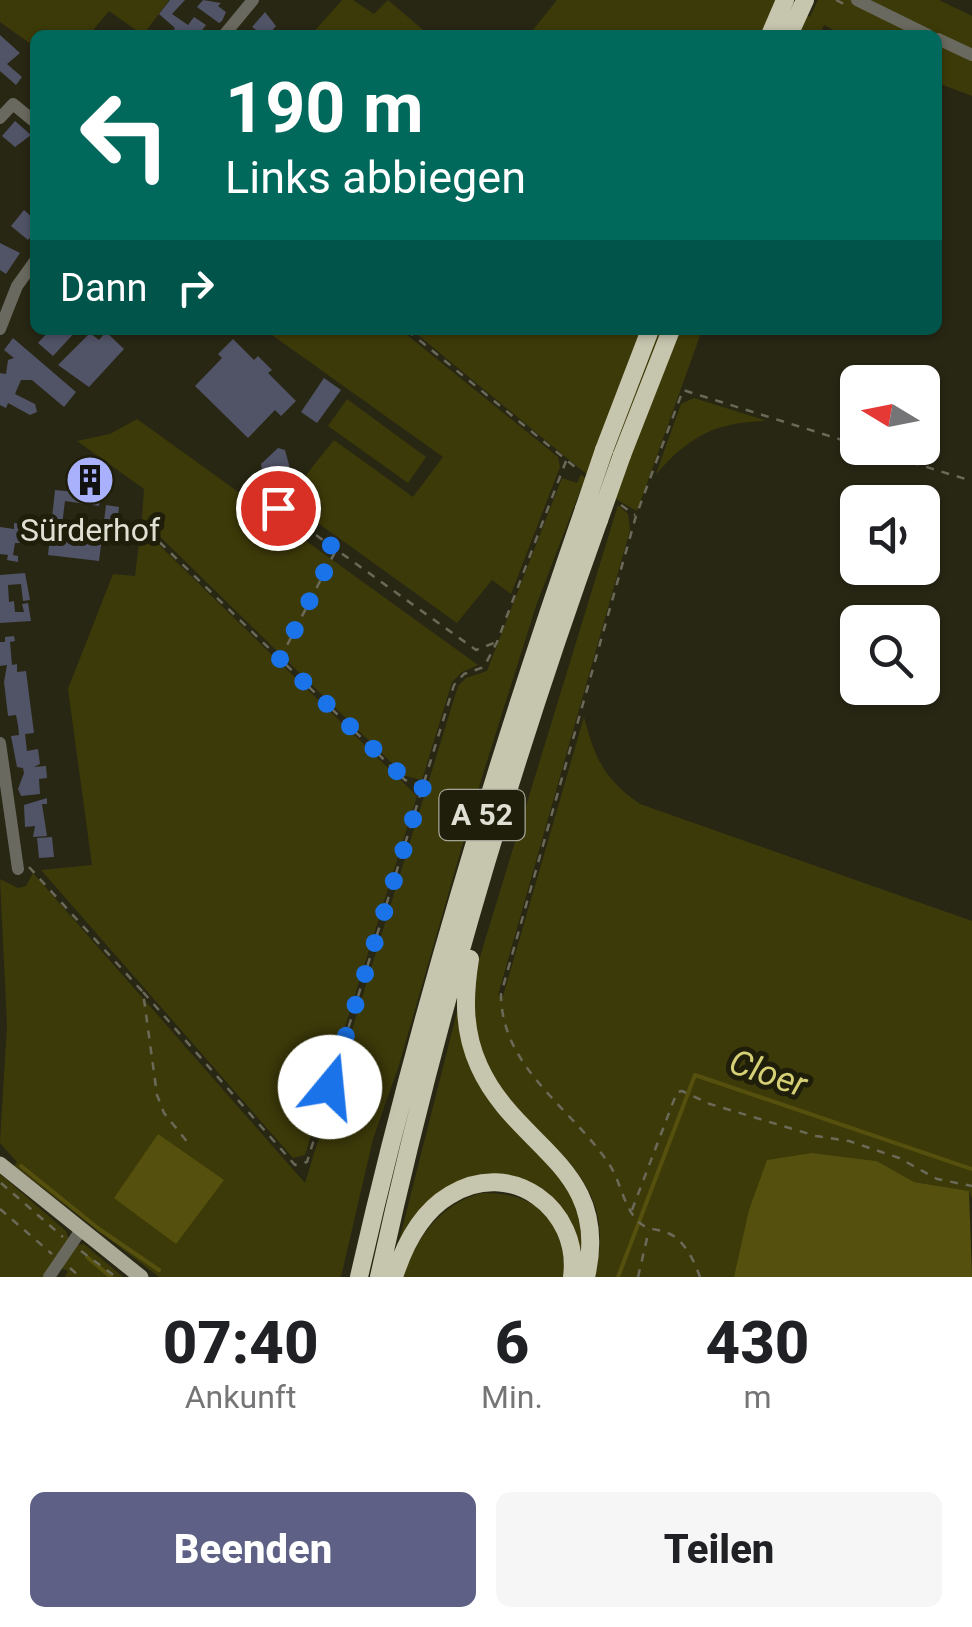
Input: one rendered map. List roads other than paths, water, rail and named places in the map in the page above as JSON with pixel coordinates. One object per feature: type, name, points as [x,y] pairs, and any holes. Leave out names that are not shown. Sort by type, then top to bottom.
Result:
[{"type":"highway","points":[[772,30],[785,0]]},
{"type":"highway","points":[[791,30],[805,0]]},
{"type":"highway","name":"A 52","points":[[360,1277],[432,988],[473,845],[613,453],[648,335]]},
{"type":"highway","name":"A 52","points":[[613,453],[668,335]]},
{"type":"highway","name":"A 52","points":[[379,1277],[471,920],[591,515]]},
{"type":"highway","points":[[471,920],[465,988],[470,1046],[492,1089],[576,1183],[587,1207],[592,1232],[586,1277]]},
{"type":"highway","points":[[394,1277],[412,1235],[428,1213],[469,1185],[494,1182],[529,1191],[558,1213],[569,1234],[575,1259],[572,1277]]},
{"type":"main road","points":[[0,1164],[141,1277]]},
{"type":"street","points":[[228,30],[253,0]]},
{"type":"street","points":[[858,0],[918,30]]},
{"type":"street","points":[[942,41],[972,55]]},
{"type":"street","points":[[0,118],[14,104],[30,118]]},
{"type":"street","points":[[0,328],[17,286],[30,267]]},
{"type":"street","points":[[0,743],[18,869]]},
{"type":"street","points":[[49,1277],[81,1230]]},
{"type":"waterway","name":"Cloer","points":[[618,1277],[695,1075],[972,1169]]},
{"type":"waterway","points":[[21,1166],[99,1229],[159,1270]]},
{"type":"waterway","points":[[87,1257],[111,1277]]},
{"type":"place","name":"Sürderhof","points":[[90,480]]}]
